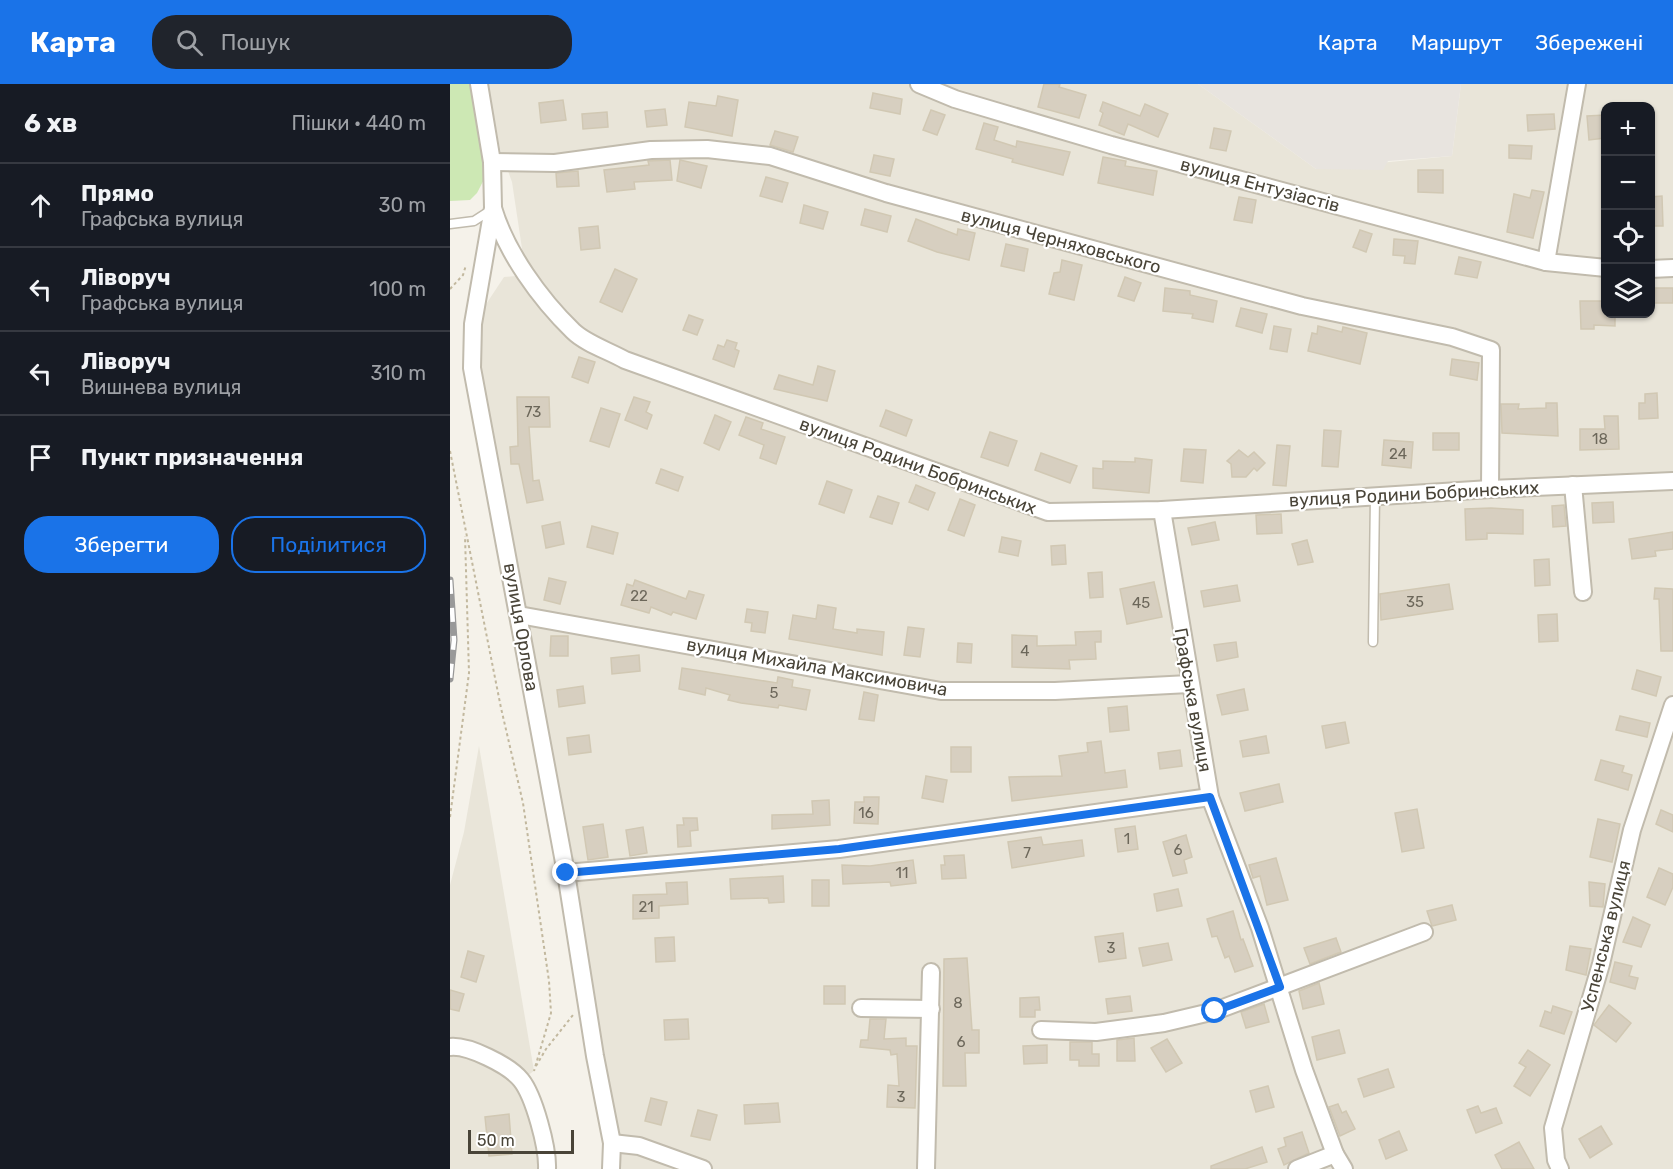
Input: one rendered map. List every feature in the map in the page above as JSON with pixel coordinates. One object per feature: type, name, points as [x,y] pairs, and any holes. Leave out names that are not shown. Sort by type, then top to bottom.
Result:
[{"type":"street","name":"вулиця Орлова","points":[[479,84],[492,162],[493,208],[473,324],[472,368],[566,873],[612,1143],[611,1169]]},
{"type":"street","name":"вулиця Ентузіастів","points":[[919,84],[955,99],[1111,145],[1546,262],[1601,268]]},
{"type":"street","points":[[1546,262],[1576,84]]},
{"type":"street","name":"вулиця Черняховського","points":[[492,162],[555,162],[651,150],[706,149],[770,156],[886,193],[1302,306],[1491,350],[1490,489]]},
{"type":"street","name":"вулиця Родини Бобринських","points":[[493,208],[506,242],[526,275],[574,332],[625,360],[1048,512],[1162,510],[1490,489],[1673,481]]},
{"type":"street","points":[[1655,269],[1673,268]]},
{"type":"street","points":[[1573,485],[1583,592]]},
{"type":"street","name":"Графська вулиця","points":[[1162,510],[1189,684],[1210,797],[1280,987],[1304,1070],[1339,1162]]},
{"type":"street","name":"вулиця Михайла Максимовича","points":[[519,615],[941,691],[1055,691],[1189,684]]},
{"type":"street","name":"Успенська вулиця","points":[[1560,1169],[1556,1160],[1553,1128],[1601,964],[1632,830],[1667,743],[1673,705]]},
{"type":"street","points":[[566,873],[839,849],[1210,797]]},
{"type":"street","points":[[1041,1030],[1096,1032],[1164,1023],[1215,1011],[1424,932]]},
{"type":"street","points":[[926,1169],[931,972]]},
{"type":"street","points":[[861,1008],[931,1009]]},
{"type":"street","points":[[450,1047],[458,1046],[527,1075],[543,1131],[548,1155],[548,1169]]},
{"type":"street","points":[[612,1143],[639,1146],[703,1169]]},
{"type":"street","points":[[1297,1169],[1339,1162]]},
{"type":"lane","points":[[450,224],[474,221],[493,208]]},
{"type":"lane","points":[[1373,642],[1376,496]]},
{"type":"path","points":[[450,452],[523,803],[549,981],[551,1013],[527,1075]]},
{"type":"path","points":[[450,817],[469,673],[465,529]]},
{"type":"path","points":[[527,1075],[566,1027],[585,994]]},
{"type":"shaded area","points":[[488,84],[1198,84],[1316,169],[1452,156],[1461,84],[1673,84],[1673,1169],[611,1169],[473,324],[504,277],[526,275],[512,182],[500,149]]},
{"type":"shaded area","points":[[1198,84],[1461,84],[1452,156],[1388,161],[1383,170],[1316,169]]},
{"type":"shaded area","points":[[479,746],[534,1071],[521,1080],[547,1169],[450,1169],[450,885],[464,832]]},
{"type":"green space","points":[[450,84],[479,84],[492,164],[477,193],[470,200],[450,201]]},
{"type":"building","points":[[1044,84],[1060,84],[1059,87],[1086,95],[1079,118],[1038,107]]},
{"type":"building","points":[[873,93],[902,99],[900,114],[870,108]]},
{"type":"building","points":[[718,96],[738,100],[732,136],[685,127],[689,102],[716,106]]},
{"type":"building","points":[[563,100],[566,120],[541,123],[539,103]]},
{"type":"building","points":[[1103,102],[1140,116],[1145,104],[1168,114],[1158,137],[1128,124],[1124,135],[1099,125],[1103,113],[1100,111]]},
{"type":"building","points":[[665,109],[667,125],[647,127],[645,111]]},
{"type":"building","points":[[931,110],[945,115],[937,135],[923,130]]},
{"type":"building","points":[[607,112],[608,127],[583,129],[582,114]]},
{"type":"building","points":[[1554,114],[1555,129],[1528,131],[1527,115]]},
{"type":"building","points":[[1601,115],[1601,138],[1589,140],[1587,116]]},
{"type":"building","points":[[984,123],[998,127],[994,140],[1016,147],[1017,141],[1070,152],[1063,175],[1012,162],[1013,159],[976,149]]},
{"type":"building","points":[[1214,128],[1231,131],[1226,151],[1210,148]]},
{"type":"building","points":[[775,131],[798,137],[793,152],[770,145]]},
{"type":"building","points":[[1509,145],[1532,146],[1531,159],[1509,158]]},
{"type":"building","points":[[874,155],[894,159],[890,176],[870,172]]},
{"type":"building","points":[[1103,157],[1126,161],[1125,166],[1157,171],[1153,195],[1098,183]]},
{"type":"building","points":[[670,160],[672,180],[634,182],[635,189],[607,192],[604,170],[649,165],[648,161]]},
{"type":"building","points":[[680,160],[707,166],[701,188],[677,181]]},
{"type":"building","points":[[1418,170],[1443,170],[1443,193],[1418,192]]},
{"type":"building","points":[[578,171],[579,186],[557,187],[556,173]]},
{"type":"building","points":[[766,177],[788,183],[782,202],[760,196]]},
{"type":"building","points":[[1532,190],[1544,192],[1533,238],[1507,232],[1514,194],[1530,198]]},
{"type":"building","points":[[1662,196],[1663,226],[1655,226],[1655,197]]},
{"type":"building","points":[[1239,197],[1256,200],[1252,223],[1234,220]]},
{"type":"building","points":[[804,205],[828,212],[823,229],[800,223]]},
{"type":"building","points":[[865,209],[891,216],[887,232],[861,225]]},
{"type":"building","points":[[916,219],[957,235],[958,229],[975,233],[969,260],[937,252],[908,241]]},
{"type":"building","points":[[598,226],[600,248],[581,250],[579,228]]},
{"type":"building","points":[[1360,230],[1372,234],[1366,252],[1353,247]]},
{"type":"building","points":[[1394,239],[1418,241],[1415,264],[1404,263],[1405,256],[1393,255]]},
{"type":"building","points":[[1006,244],[1028,249],[1024,271],[1001,266]]},
{"type":"building","points":[[1459,257],[1481,262],[1477,278],[1455,274]]},
{"type":"building","points":[[1062,260],[1082,265],[1074,300],[1049,294],[1054,273],[1060,272]]},
{"type":"building","points":[[615,269],[637,279],[622,312],[600,302]]},
{"type":"building","points":[[1125,277],[1141,283],[1134,301],[1118,296]]},
{"type":"building","points":[[1165,288],[1190,291],[1190,295],[1217,301],[1213,322],[1192,318],[1193,314],[1163,311]]},
{"type":"building","points":[[1655,288],[1673,288],[1673,303],[1655,303]]},
{"type":"building","points":[[1580,301],[1601,301],[1601,318],[1615,318],[1615,326],[1594,325],[1594,329],[1581,329]]},
{"type":"building","points":[[1241,308],[1267,314],[1262,333],[1236,326]]},
{"type":"building","points":[[689,315],[703,320],[697,335],[683,330]]},
{"type":"building","points":[[1274,326],[1291,329],[1287,352],[1270,349]]},
{"type":"building","points":[[1318,326],[1342,332],[1343,327],[1367,333],[1360,364],[1308,351],[1312,333],[1317,334]]},
{"type":"building","points":[[727,340],[737,343],[735,349],[739,351],[734,367],[713,359],[718,345],[724,347]]},
{"type":"building","points":[[579,357],[595,362],[588,383],[572,377]]},
{"type":"building","points":[[1452,359],[1479,363],[1477,380],[1450,375]]},
{"type":"building","points":[[818,366],[835,371],[827,401],[774,389],[779,375],[813,385]]},
{"type":"building","points":[[1657,393],[1658,418],[1639,419],[1639,403],[1645,403],[1645,394]]},
{"type":"building","points":[[517,397],[549,397],[550,427],[529,427],[533,481],[539,480],[543,500],[527,503],[519,464],[511,464],[510,447],[518,446]]},
{"type":"building","points":[[634,397],[650,402],[646,412],[652,415],[647,429],[625,420]]},
{"type":"building","points":[[1546,403],[1557,403],[1558,436],[1502,433],[1501,404],[1519,404],[1518,409],[1546,408]]},
{"type":"building","points":[[601,408],[620,414],[609,447],[590,441]]},
{"type":"building","points":[[886,410],[912,420],[906,436],[880,426]]},
{"type":"building","points":[[715,415],[731,422],[719,450],[704,443]]},
{"type":"building","points":[[1604,416],[1618,416],[1619,449],[1580,450],[1580,429],[1605,429]]},
{"type":"building","points":[[746,417],[763,423],[761,429],[785,437],[776,464],[760,458],[764,445],[739,435]]},
{"type":"building","points":[[1324,430],[1341,431],[1338,467],[1322,466]]},
{"type":"building","points":[[990,432],[1017,441],[1008,466],[981,457]]},
{"type":"building","points":[[1433,433],[1459,433],[1459,450],[1433,450]]},
{"type":"building","points":[[1384,440],[1413,442],[1411,468],[1382,465]]},
{"type":"building","points":[[1277,445],[1290,446],[1286,486],[1273,485]]},
{"type":"building","points":[[1184,449],[1206,450],[1203,483],[1181,481]]},
{"type":"building","points":[[1239,450],[1248,457],[1254,452],[1265,463],[1257,471],[1254,468],[1246,477],[1232,477],[1231,464],[1227,461]]},
{"type":"building","points":[[1041,453],[1077,466],[1070,483],[1035,470]]},
{"type":"building","points":[[1135,458],[1152,460],[1149,493],[1093,488],[1093,468],[1103,469],[1103,461],[1135,462]]},
{"type":"building","points":[[661,469],[683,477],[678,491],[656,483]]},
{"type":"building","points":[[827,481],[852,490],[844,513],[819,504]]},
{"type":"building","points":[[916,485],[935,493],[928,510],[909,502]]},
{"type":"building","points":[[878,496],[899,503],[892,524],[870,517]]},
{"type":"building","points":[[960,499],[975,505],[964,536],[948,530]]},
{"type":"building","points":[[1613,502],[1614,522],[1593,523],[1592,503]]},
{"type":"building","points":[[1564,505],[1566,526],[1553,527],[1552,506]]},
{"type":"building","points":[[1465,509],[1523,510],[1523,534],[1487,533],[1487,539],[1466,540]]},
{"type":"building","points":[[1281,514],[1282,533],[1257,534],[1256,515]]},
{"type":"building","points":[[560,522],[564,544],[546,548],[542,526]]},
{"type":"building","points":[[1215,522],[1219,540],[1192,545],[1188,528]]},
{"type":"building","points":[[592,526],[618,533],[613,554],[587,547]]},
{"type":"building","points":[[1673,532],[1673,549],[1655,551],[1656,556],[1632,559],[1629,539]]},
{"type":"building","points":[[1002,537],[1021,541],[1018,556],[999,552]]},
{"type":"building","points":[[1307,540],[1313,562],[1298,565],[1292,544]]},
{"type":"building","points":[[1065,545],[1066,564],[1052,565],[1051,546]]},
{"type":"building","points":[[1549,559],[1550,585],[1535,586],[1534,560]]},
{"type":"building","points":[[1102,572],[1103,597],[1090,598],[1088,573]]},
{"type":"building","points":[[549,578],[566,582],[560,604],[544,600]]},
{"type":"building","points":[[635,580],[686,599],[689,591],[704,595],[696,619],[673,612],[671,615],[651,607],[649,613],[621,605],[627,584],[633,586]]},
{"type":"building","points":[[1154,582],[1162,617],[1127,624],[1120,589]]},
{"type":"building","points":[[1449,584],[1453,609],[1381,620],[1380,594]]},
{"type":"building","points":[[1237,585],[1240,601],[1204,607],[1201,591]]},
{"type":"building","points":[[1655,588],[1673,589],[1673,651],[1661,651],[1659,599],[1654,599]]},
{"type":"building","points":[[818,605],[836,608],[833,629],[857,633],[857,629],[884,632],[882,655],[789,639],[793,615],[816,619]]},
{"type":"building","points":[[747,609],[768,612],[765,633],[751,631],[752,623],[745,622]]},
{"type":"building","points":[[1557,614],[1558,641],[1539,642],[1538,615]]},
{"type":"building","points":[[908,627],[924,629],[920,657],[904,655]]},
{"type":"building","points":[[1101,631],[1101,642],[1095,642],[1096,659],[1069,660],[1070,669],[1012,667],[1012,635],[1037,636],[1037,646],[1076,645],[1075,632]]},
{"type":"building","points":[[551,636],[568,636],[568,656],[550,656]]},
{"type":"building","points":[[1236,642],[1238,657],[1217,661],[1214,645]]},
{"type":"building","points":[[958,643],[972,644],[971,663],[957,662]]},
{"type":"building","points":[[639,655],[640,671],[612,674],[611,658]]},
{"type":"building","points":[[682,668],[777,683],[778,677],[793,680],[792,687],[810,690],[806,710],[779,705],[778,708],[741,703],[728,700],[730,695],[706,688],[705,695],[679,689]]},
{"type":"building","points":[[1637,670],[1661,677],[1656,696],[1632,689]]},
{"type":"building","points":[[583,686],[585,703],[559,707],[557,690]]},
{"type":"building","points":[[1244,689],[1248,710],[1222,715],[1217,695]]},
{"type":"building","points":[[864,692],[878,695],[874,721],[859,719]]},
{"type":"building","points":[[1127,706],[1129,730],[1110,732],[1108,708]]},
{"type":"building","points":[[1620,716],[1650,723],[1647,737],[1616,730]]},
{"type":"building","points":[[1345,722],[1349,743],[1326,748],[1322,726]]},
{"type":"building","points":[[589,735],[591,752],[569,755],[567,738]]},
{"type":"building","points":[[1266,736],[1269,753],[1243,757],[1240,741]]},
{"type":"building","points":[[1101,741],[1105,773],[1125,770],[1127,787],[1012,801],[1009,777],[1062,776],[1059,756],[1088,752],[1087,743]]},
{"type":"building","points":[[951,747],[971,747],[971,772],[951,772]]},
{"type":"building","points":[[1180,750],[1182,766],[1160,769],[1158,753]]},
{"type":"building","points":[[1601,760],[1624,766],[1622,772],[1632,775],[1628,790],[1595,780]]},
{"type":"building","points":[[926,776],[947,780],[943,802],[922,798]]},
{"type":"building","points":[[1279,784],[1283,802],[1245,811],[1240,793]]},
{"type":"building","points":[[864,797],[879,797],[878,824],[854,823],[855,802],[864,802]]},
{"type":"building","points":[[829,800],[830,825],[772,829],[772,815],[813,814],[812,801]]},
{"type":"building","points":[[1417,809],[1424,848],[1402,852],[1395,813]]},
{"type":"building","points":[[1661,810],[1673,815],[1673,832],[1656,824]]},
{"type":"building","points":[[683,818],[697,818],[698,830],[690,831],[691,846],[678,847],[677,825],[684,825]]},
{"type":"building","points":[[1598,819],[1620,824],[1612,862],[1590,857]]},
{"type":"building","points":[[603,824],[608,857],[588,860],[583,827]]},
{"type":"building","points":[[1135,826],[1138,849],[1118,852],[1115,829]]},
{"type":"building","points":[[643,827],[647,853],[630,856],[626,830]]},
{"type":"building","points":[[1186,835],[1192,857],[1184,860],[1187,873],[1173,876],[1163,842]]},
{"type":"building","points":[[1041,837],[1043,845],[1082,840],[1084,856],[1012,868],[1008,842]]},
{"type":"building","points":[[964,855],[966,878],[942,879],[941,865],[945,865],[944,856]]},
{"type":"building","points":[[1276,858],[1288,900],[1267,905],[1260,876],[1253,878],[1249,865]]},
{"type":"building","points":[[913,860],[916,883],[891,886],[890,882],[843,884],[842,865],[870,866]]},
{"type":"building","points":[[1659,868],[1673,874],[1673,887],[1665,905],[1647,897]]},
{"type":"building","points":[[783,876],[784,902],[769,903],[768,898],[731,899],[730,879]]},
{"type":"building","points":[[812,880],[829,880],[829,906],[812,906]]},
{"type":"building","points":[[687,882],[688,904],[659,906],[659,918],[633,919],[633,895],[667,894],[666,883]]},
{"type":"building","points":[[1589,882],[1605,884],[1603,907],[1590,906]]},
{"type":"building","points":[[1178,889],[1182,906],[1157,911],[1154,894]]},
{"type":"building","points":[[1452,905],[1456,920],[1432,926],[1427,911]]},
{"type":"building","points":[[1233,911],[1241,940],[1243,939],[1253,966],[1235,972],[1229,956],[1225,958],[1217,936],[1212,937],[1207,919]]},
{"type":"building","points":[[1633,917],[1650,925],[1641,947],[1623,942]]},
{"type":"building","points":[[1123,933],[1126,958],[1099,962],[1095,937]]},
{"type":"building","points":[[674,937],[675,961],[656,962],[655,938]]},
{"type":"building","points":[[1336,938],[1341,952],[1310,964],[1304,948]]},
{"type":"building","points":[[1168,943],[1172,960],[1143,966],[1139,948]]},
{"type":"building","points":[[1570,946],[1591,949],[1586,975],[1566,970]]},
{"type":"building","points":[[468,951],[484,956],[476,982],[461,977]]},
{"type":"building","points":[[967,958],[972,1030],[979,1030],[979,1053],[965,1053],[966,1086],[943,1086],[944,959]]},
{"type":"building","points":[[1615,962],[1632,966],[1629,976],[1638,978],[1635,989],[1610,982]]},
{"type":"building","points":[[1319,983],[1324,1004],[1303,1009],[1299,991]]},
{"type":"building","points":[[824,986],[845,986],[845,1004],[824,1004]]},
{"type":"building","points":[[450,990],[464,994],[459,1011],[450,1009]]},
{"type":"building","points":[[1130,996],[1132,1011],[1108,1014],[1106,999]]},
{"type":"building","points":[[1039,997],[1040,1010],[1035,1010],[1035,1017],[1020,1017],[1020,998]]},
{"type":"building","points":[[1264,1004],[1269,1022],[1246,1028],[1241,1012]]},
{"type":"building","points":[[1609,1005],[1631,1023],[1616,1042],[1594,1025]]},
{"type":"building","points":[[1553,1006],[1572,1012],[1564,1034],[1540,1026],[1545,1011],[1551,1013]]},
{"type":"building","points":[[688,1019],[689,1039],[665,1040],[664,1020]]},
{"type":"building","points":[[870,1019],[886,1019],[884,1039],[906,1038],[906,1046],[917,1046],[915,1108],[887,1107],[888,1085],[899,1086],[897,1054],[891,1055],[890,1050],[860,1047],[861,1040],[868,1040]]},
{"type":"building","points":[[1339,1030],[1345,1053],[1317,1060],[1312,1037]]},
{"type":"building","points":[[1134,1038],[1135,1061],[1117,1061],[1117,1040]]},
{"type":"building","points":[[1167,1039],[1182,1063],[1166,1072],[1151,1048]]},
{"type":"building","points":[[1070,1042],[1092,1042],[1092,1054],[1099,1054],[1099,1066],[1079,1066],[1079,1060],[1070,1060]]},
{"type":"building","points":[[1047,1045],[1047,1063],[1024,1064],[1023,1046]]},
{"type":"building","points":[[1528,1050],[1550,1065],[1530,1096],[1514,1086],[1526,1067],[1519,1063]]},
{"type":"building","points":[[1388,1069],[1394,1087],[1364,1097],[1358,1079]]},
{"type":"building","points":[[1268,1086],[1274,1107],[1256,1112],[1250,1091]]},
{"type":"building","points":[[651,1098],[667,1102],[661,1125],[645,1121]]},
{"type":"building","points":[[778,1103],[780,1122],[745,1124],[744,1105]]},
{"type":"building","points":[[1338,1104],[1342,1113],[1346,1111],[1355,1129],[1340,1136],[1329,1107]]},
{"type":"building","points":[[1478,1106],[1481,1113],[1496,1108],[1502,1123],[1476,1133],[1467,1110]]},
{"type":"building","points":[[698,1110],[717,1115],[710,1140],[691,1136]]},
{"type":"building","points":[[509,1114],[512,1154],[489,1156],[485,1117]]},
{"type":"building","points":[[1601,1126],[1612,1144],[1590,1158],[1579,1139]]},
{"type":"building","points":[[1399,1131],[1407,1150],[1386,1159],[1379,1140]]},
{"type":"building","points":[[1302,1132],[1309,1153],[1284,1165],[1278,1149],[1286,1146],[1284,1138]]},
{"type":"building","points":[[1519,1142],[1534,1169],[1502,1169],[1495,1155]]},
{"type":"building","points":[[1262,1147],[1267,1162],[1245,1169],[1211,1169],[1211,1166]]},
{"type":"railway","points":[[450,580],[454,640],[450,679]]},
{"type":"route","points":[[566,873],[839,849],[1210,797],[1280,987],[1215,1011]]}]
